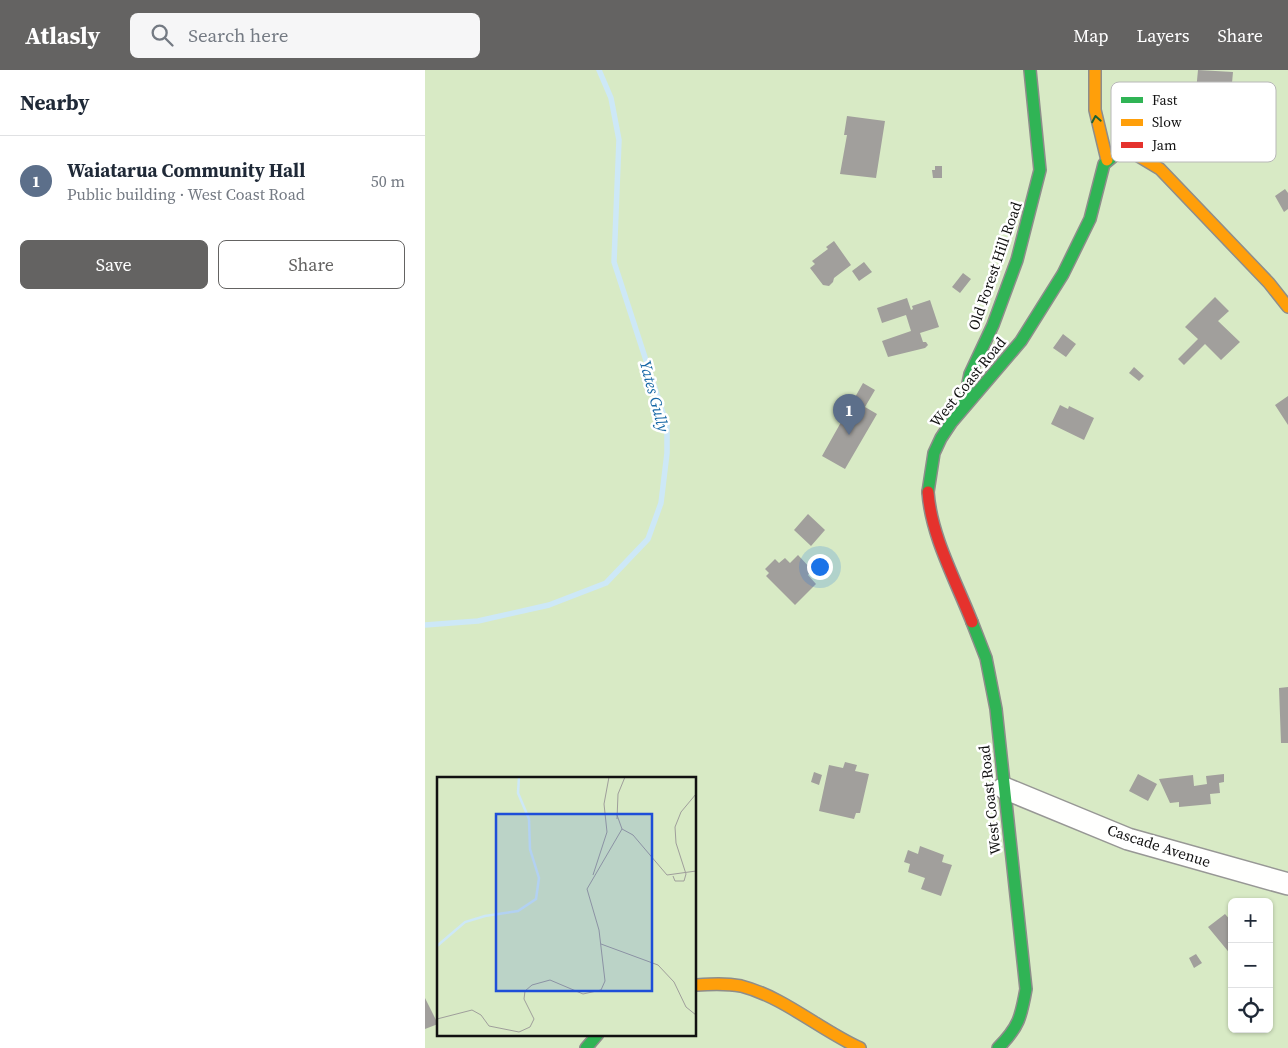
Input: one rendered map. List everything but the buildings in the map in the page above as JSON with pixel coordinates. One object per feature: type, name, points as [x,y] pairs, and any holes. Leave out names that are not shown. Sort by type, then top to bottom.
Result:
[{"type":"main road","name":"Old Forest Hill Road","points":[[963,408],[970,374],[993,325],[1017,260],[1040,170],[1030,70]]},
{"type":"main road","points":[[1095,74],[1108,106]]},
{"type":"main road","points":[[1095,74],[1095,110],[1107,160],[1111,157]]},
{"type":"main road","name":"West Coast Road","points":[[998,1048],[1006,1042],[1017,1025],[1026,989],[996,709],[986,658],[941,544],[929,503],[928,486],[934,453],[951,423],[1021,341],[1063,274],[1090,219],[1102,170],[1107,160]]},
{"type":"main road","points":[[1149,162],[1179,188],[1269,283],[1288,306]]},
{"type":"main road","points":[[696,985],[713,982],[745,986],[776,1000],[831,1036],[859,1048]]},
{"type":"main road","points":[[586,1048],[596,1036]]},
{"type":"street","name":"Cascade Avenue","points":[[1004,788],[1128,839],[1288,884]]},
{"type":"green space","points":[[425,70],[1288,70],[1288,1048],[425,1048]]},
{"type":"waterway","name":"Yates Gully","points":[[425,625],[478,621],[549,605],[606,583],[648,539],[661,503],[667,453],[667,425],[614,262],[619,140],[611,98],[599,70]]},
{"type":"traffic: fast","points":[[963,407],[970,374],[993,325],[1017,260],[1040,170],[1030,70]]},
{"type":"traffic: fast","points":[[928,492],[934,453],[941,438],[951,423],[1021,341],[1063,274],[1090,219],[1104,164],[1111,158]]},
{"type":"traffic: fast","points":[[972,622],[986,658],[996,709],[1026,989],[1018,1021],[1011,1034],[998,1048]]},
{"type":"traffic: fast","points":[[586,1048],[596,1036]]},
{"type":"traffic: slow","points":[[1095,70],[1095,110],[1107,160]]},
{"type":"traffic: slow","points":[[1148,162],[1160,169],[1269,283],[1288,307]]},
{"type":"traffic: slow","points":[[696,985],[729,984],[757,991],[860,1048]]},
{"type":"traffic: jam","points":[[928,492],[930,509],[939,542],[972,622]]},
{"type":"place","name":"Waiatarua Community Hall","points":[[849,435]]}]
